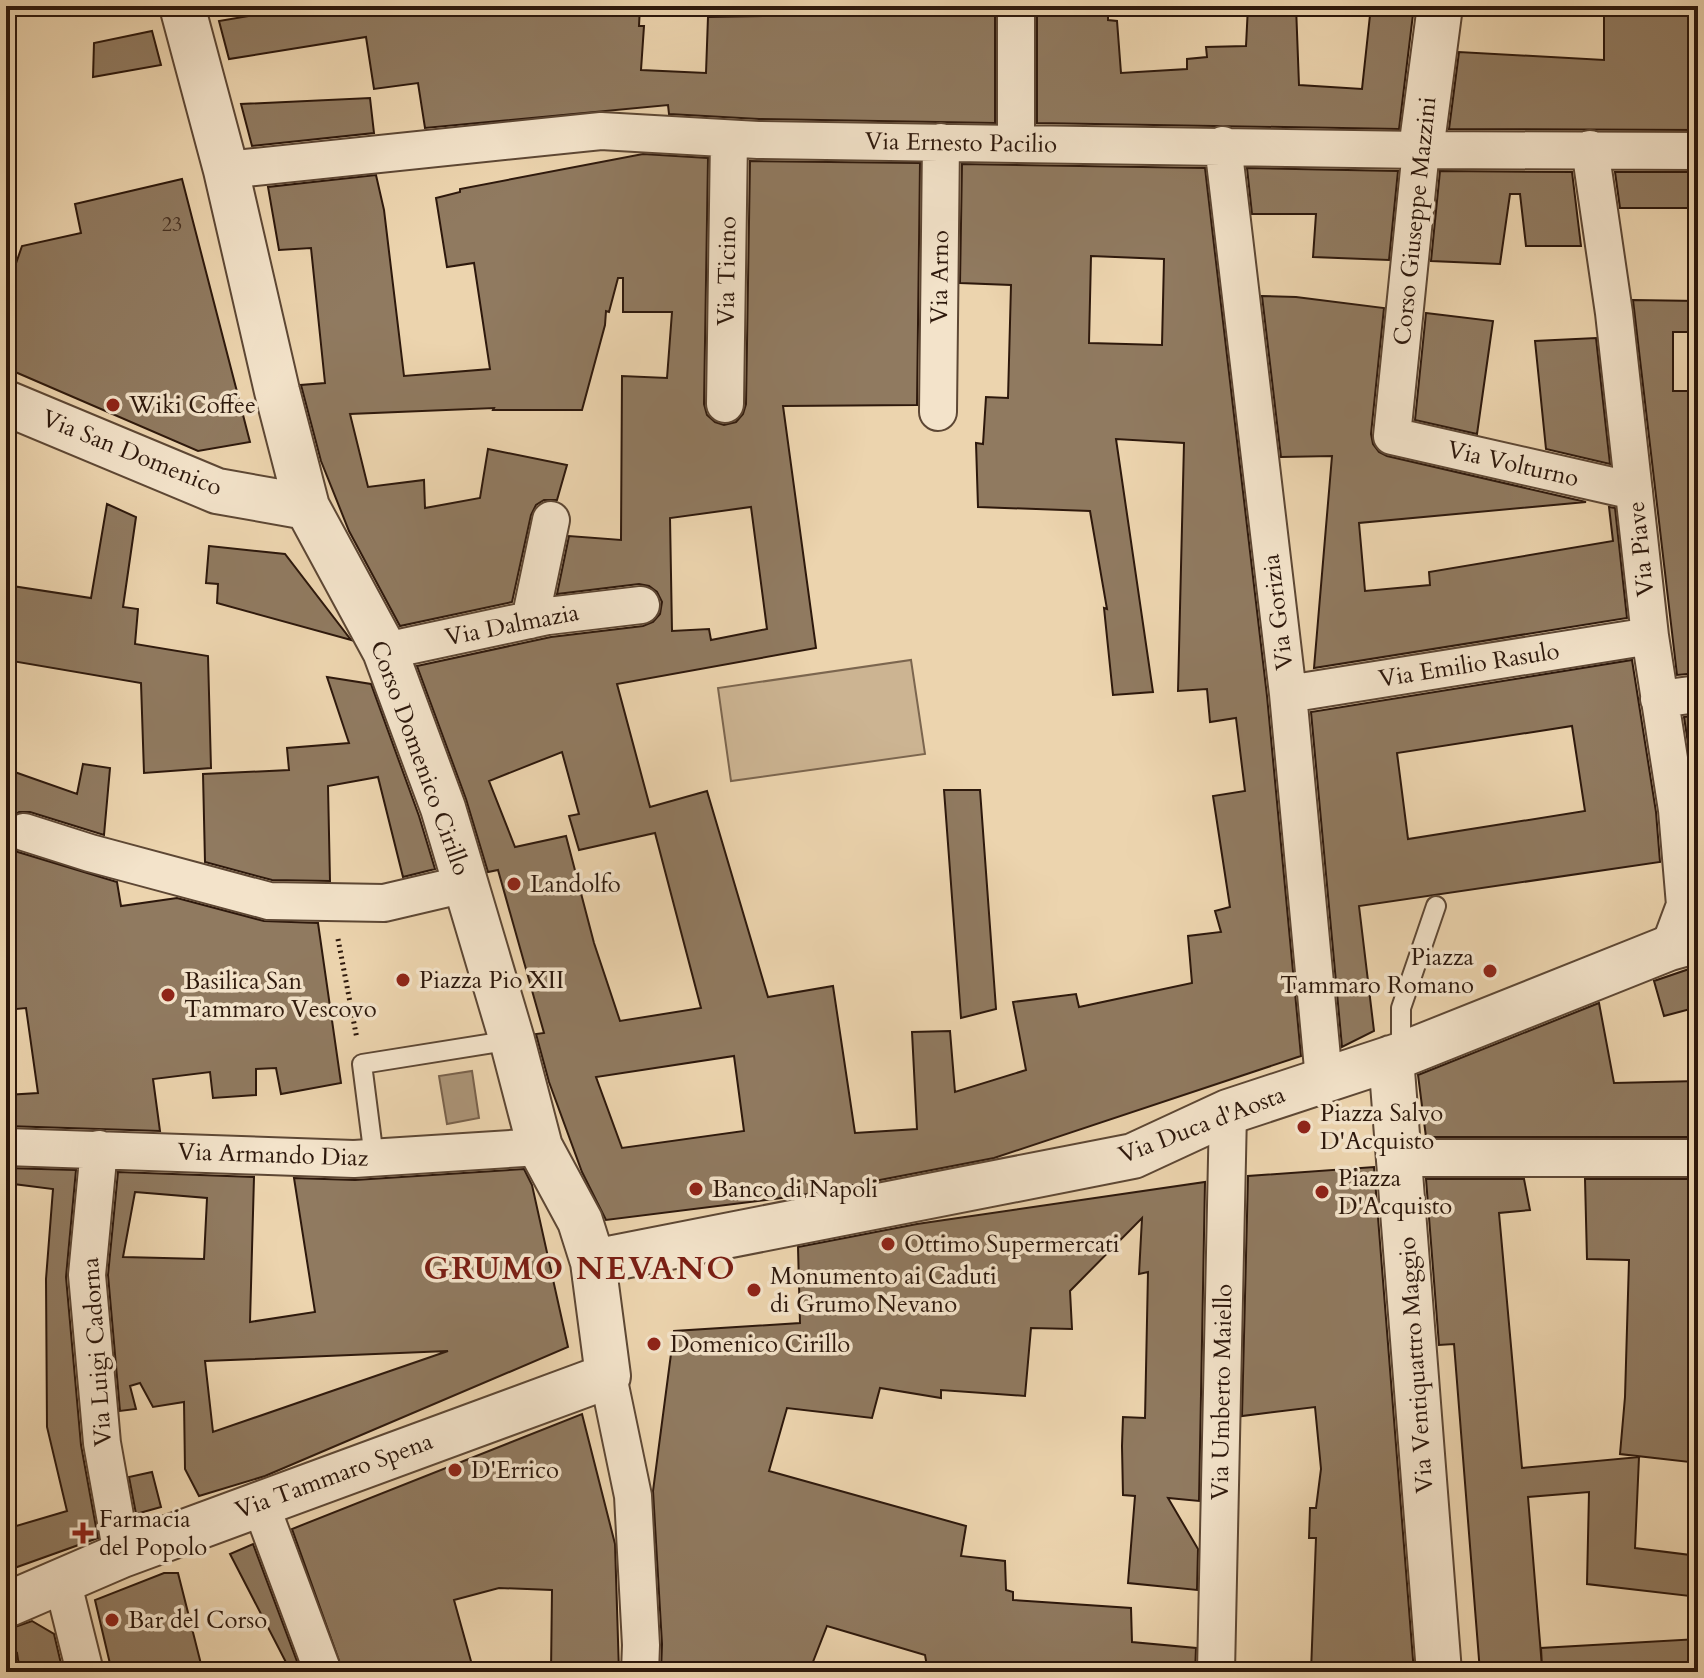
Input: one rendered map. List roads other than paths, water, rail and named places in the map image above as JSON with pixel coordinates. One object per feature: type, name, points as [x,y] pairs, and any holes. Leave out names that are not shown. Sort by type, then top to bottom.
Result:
[{"type":"street","name":"Corso Domenico Cirillo","points":[[182,6],[226,170],[307,507],[385,651],[443,808],[512,1040],[540,1147],[580,1221],[593,1262],[608,1376]]},
{"type":"street","points":[[1016,6],[1016,143]]},
{"type":"street","name":"Corso Giuseppe Mazzini","points":[[1392,436],[1421,150],[1440,6]]},
{"type":"street","name":"Via Ernesto Pacilio","points":[[226,170],[601,131],[729,139],[1421,150],[1698,151]]},
{"type":"street","name":"Via Ticino","points":[[725,404],[729,139]]},
{"type":"street","name":"Via Arno","points":[[938,412],[941,142]]},
{"type":"street","name":"Via Gorizia","points":[[1223,145],[1288,694],[1324,1079]]},
{"type":"street","name":"Via Piave","points":[[1590,149],[1614,313],[1650,636],[1677,810],[1685,905],[1684,944]]},
{"type":"street","name":"Via San Domenico","points":[[6,403],[217,491],[307,507]]},
{"type":"street","name":"Via Volturno","points":[[1392,436],[1634,491]]},
{"type":"street","points":[[530,620],[551,520]]},
{"type":"street","name":"Via Dalmazia","points":[[385,651],[530,620],[641,605]]},
{"type":"street","name":"Via Emilio Rasulo","points":[[1288,694],[1650,636]]},
{"type":"street","points":[[1659,699],[1698,694]]},
{"type":"street","points":[[24,832],[269,901],[384,903],[465,884]]},
{"type":"street","name":"Via Duca d'Aosta","points":[[593,1262],[1133,1156],[1228,1112],[1396,1056],[1684,944]]},
{"type":"street","name":"Via Ventiquattro Maggio","points":[[1396,1056],[1400,1158],[1439,1672]]},
{"type":"street","name":"Via Umberto Maiello","points":[[1216,1672],[1228,1112]]},
{"type":"street","name":"Via Armando Diaz","points":[[6,1147],[354,1159],[540,1147]]},
{"type":"street","name":"Via Luigi Cadorna","points":[[99,1149],[87,1275],[102,1443],[122,1555]]},
{"type":"street","points":[[1400,1158],[1698,1158]]},
{"type":"street","points":[[603,1331],[624,1364],[627,1380],[640,1457],[633,1496]]},
{"type":"street","points":[[608,1376],[633,1496],[640,1672]]},
{"type":"street","name":"Via Tammaro Spena","points":[[6,1605],[122,1555],[608,1376]]},
{"type":"street","points":[[260,1503],[323,1672]]},
{"type":"street","points":[[62,1580],[85,1672]]},
{"type":"lane","points":[[1396,1056],[1401,1008],[1436,906]]},
{"type":"lane","points":[[374,1158],[362,1064],[512,1040]]},
{"type":"place","name":"Wiki Coffee","points":[[113,405]]},
{"type":"place","name":"Landolfo","points":[[514,884]]},
{"type":"place","name":"Piazza Tammaro Romano","points":[[1490,971]]},
{"type":"place","name":"Piazza Pio XII","points":[[403,980]]},
{"type":"place","name":"Basilica San Tammaro Vescovo","points":[[168,995]]},
{"type":"place","name":"Piazza Salvo D'Acquisto","points":[[1304,1127]]},
{"type":"place","name":"Banco di Napoli","points":[[696,1189]]},
{"type":"place","name":"Piazza D'Acquisto","points":[[1322,1192]]},
{"type":"place","name":"Ottimo Supermercati","points":[[888,1244]]},
{"type":"place","name":"Monumento ai Caduti di Grumo Nevano","points":[[754,1290]]},
{"type":"place","name":"Domenico Cirillo","points":[[654,1344]]},
{"type":"place","name":"D'Errico","points":[[455,1470]]},
{"type":"place","name":"Farmacia del Popolo","points":[[83,1533]]},
{"type":"place","name":"Bar del Corso","points":[[112,1620]]},
{"type":"district","name":"GRUMO NEVANO","points":[[580,1269]]}]
